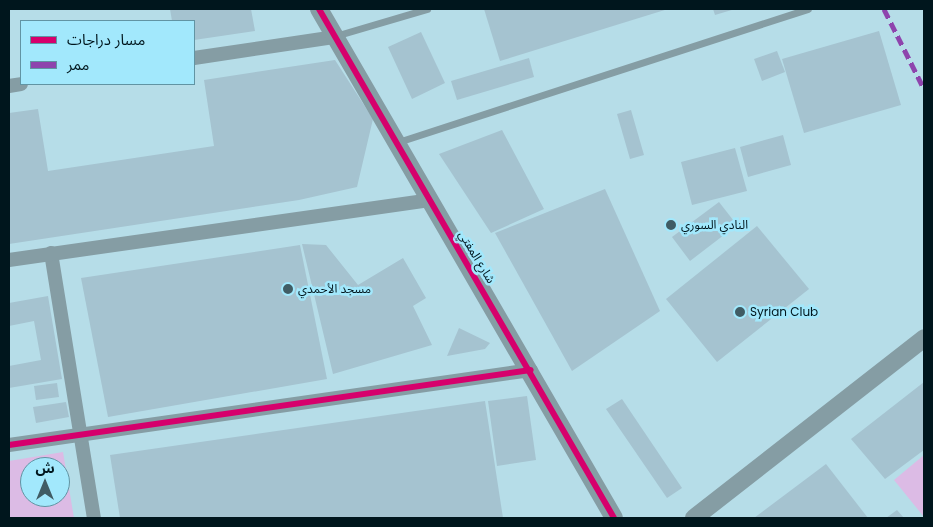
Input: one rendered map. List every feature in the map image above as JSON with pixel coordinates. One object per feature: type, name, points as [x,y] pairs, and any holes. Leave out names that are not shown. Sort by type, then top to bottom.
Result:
[{"type":"street","name":"شارع المفتي","points":[[319,9],[531,370],[614,518]]},
{"type":"street","points":[[195,58],[335,37]]},
{"type":"street","points":[[9,260],[430,200]]},
{"type":"street","points":[[51,254],[94,518]]},
{"type":"street","points":[[694,518],[924,338]]},
{"type":"street","points":[[9,445],[81,432],[531,370]]},
{"type":"lane","points":[[335,37],[427,9]]},
{"type":"lane","points":[[398,142],[808,9]]},
{"type":"shaded area","points":[[63,452],[64,457],[33,457]]},
{"type":"shaded area","points":[[924,455],[924,517],[894,480]]},
{"type":"shaded area","points":[[20,459],[20,507],[70,507],[70,494],[74,518],[9,518],[9,461]]},
{"type":"building","points":[[170,9],[251,9],[255,31],[195,40],[195,20],[172,20]]},
{"type":"building","points":[[484,9],[668,9],[500,61]]},
{"type":"building","points":[[713,9],[735,9],[715,15]]},
{"type":"building","points":[[879,31],[901,105],[804,133],[782,59]]},
{"type":"building","points":[[421,32],[445,83],[412,99],[388,47]]},
{"type":"building","points":[[777,51],[785,72],[762,81],[754,59]]},
{"type":"building","points":[[529,58],[534,77],[457,100],[451,81]]},
{"type":"building","points":[[335,60],[373,119],[357,187],[299,200],[9,244],[9,113],[38,109],[48,171],[214,146],[204,80]]},
{"type":"building","points":[[631,110],[644,155],[630,159],[617,114]]},
{"type":"building","points":[[502,130],[544,209],[491,233],[439,154]]},
{"type":"building","points":[[783,135],[791,165],[748,177],[740,147]]},
{"type":"building","points":[[735,148],[747,191],[692,205],[681,162]]},
{"type":"building","points":[[605,189],[660,311],[572,371],[495,233]]},
{"type":"building","points":[[719,202],[737,225],[690,261],[672,237]]},
{"type":"building","points":[[757,226],[809,289],[717,362],[666,299]]},
{"type":"building","points":[[302,244],[326,245],[358,285],[403,258],[426,298],[413,306],[432,345],[333,374]]},
{"type":"building","points":[[300,245],[327,379],[108,417],[81,278]]},
{"type":"building","points":[[48,296],[62,379],[9,388],[9,366],[41,360],[34,321],[9,326],[9,303]]},
{"type":"building","points":[[459,328],[490,343],[485,349],[447,356]]},
{"type":"building","points":[[924,382],[924,450],[885,479],[851,439]]},
{"type":"building","points":[[57,383],[59,397],[36,400],[34,386]]},
{"type":"building","points":[[527,396],[536,460],[497,466],[488,401]]},
{"type":"building","points":[[622,399],[682,488],[667,498],[606,409]]},
{"type":"building","points":[[485,401],[503,518],[120,518],[110,455]]},
{"type":"building","points":[[66,402],[69,417],[36,423],[33,407]]},
{"type":"building","points":[[826,464],[868,518],[754,518]]},
{"type":"building","points":[[897,510],[904,518],[886,518]]},
{"type":"marked path","points":[[884,9],[924,89]]},
{"type":"cycle path","points":[[319,9],[614,518]]},
{"type":"cycle path","points":[[9,445],[531,370]]},
{"type":"place","name":"النادي السوري","points":[[671,225]]},
{"type":"place","name":"مسجد الأحمدي","points":[[288,289]]},
{"type":"place","name":"Syrian Club","points":[[740,312]]}]
